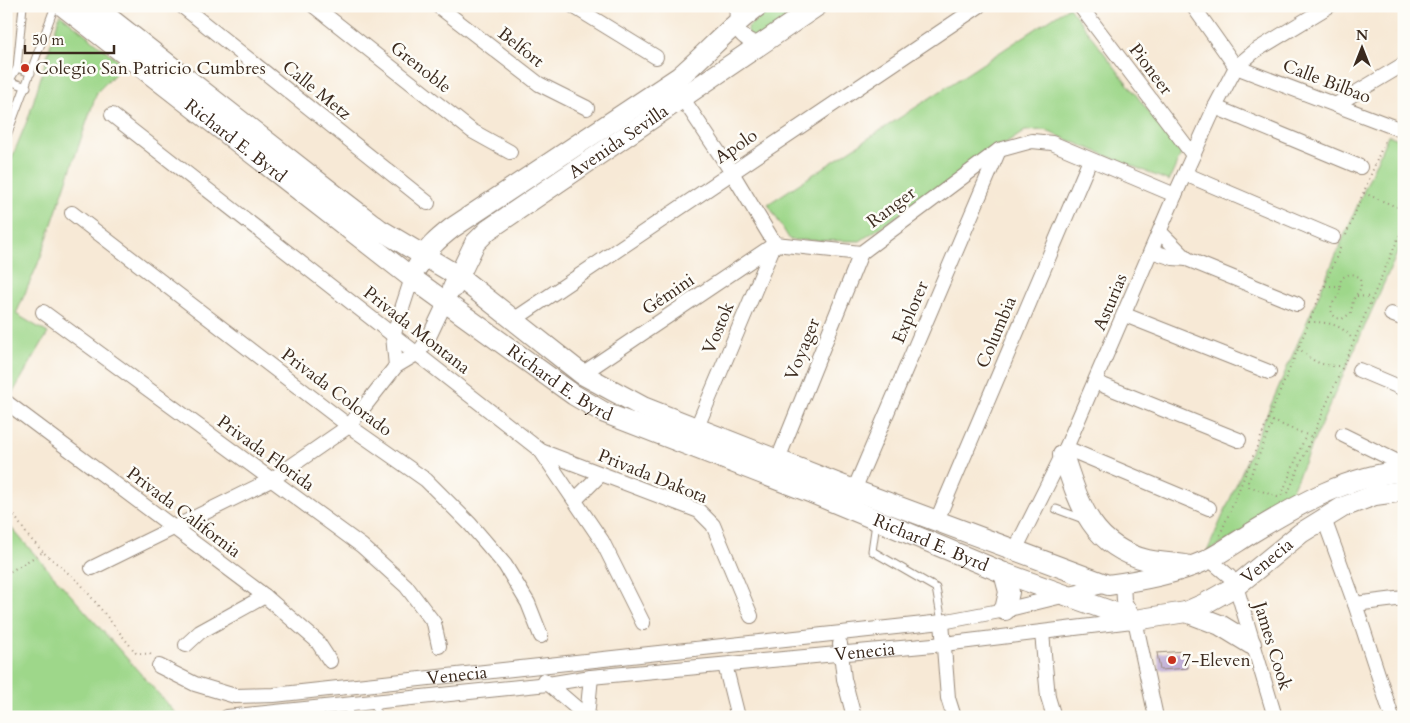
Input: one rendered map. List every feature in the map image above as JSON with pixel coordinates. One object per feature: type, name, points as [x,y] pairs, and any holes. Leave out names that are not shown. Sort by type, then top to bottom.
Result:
[{"type":"street","name":"Richard E. Byrd","points":[[63,6],[412,278],[574,395],[605,413],[876,520],[1004,573],[1135,620]]},
{"type":"street","name":"Richard E. Byrd","points":[[94,6],[351,208],[379,229],[458,276],[515,319],[582,374],[643,407],[854,490],[1015,550],[1115,583]]},
{"type":"street","name":"Calle Metz","points":[[182,6],[428,203]]},
{"type":"street","name":"Grenoble","points":[[314,6],[472,131],[510,152]]},
{"type":"street","name":"Belfort","points":[[438,6],[539,84],[587,108]]},
{"type":"street","points":[[573,6],[656,56]]},
{"type":"street","name":"Avenida Sevilla","points":[[412,278],[423,255],[436,240],[679,77],[707,53],[736,15],[758,6]]},
{"type":"street","name":"Avenida Sevilla","points":[[446,301],[475,243],[488,230],[817,6]]},
{"type":"street","name":"Apolo","points":[[515,319],[731,171],[979,6]]},
{"type":"street","name":"Pioneer","points":[[1080,6],[1193,155]]},
{"type":"street","points":[[1193,6],[1236,67],[1255,51],[1329,6]]},
{"type":"street","points":[[736,15],[745,39],[762,45]]},
{"type":"street","points":[[1337,104],[1404,64]]},
{"type":"street","name":"Asturias","points":[[1015,550],[1065,452],[1184,174],[1236,67]]},
{"type":"street","name":"Calle Bilbao","points":[[1236,67],[1337,104],[1397,129]]},
{"type":"street","points":[[683,99],[731,171],[775,244]]},
{"type":"street","points":[[1215,107],[1360,167]]},
{"type":"street","name":"Privada Montana","points":[[112,115],[541,451],[602,541],[643,623]]},
{"type":"street","name":"Ranger","points":[[775,244],[861,253],[1000,150],[1032,141],[1044,141],[1175,195]]},
{"type":"street","name":"Explorer","points":[[854,490],[1000,150]]},
{"type":"street","name":"Columbia","points":[[936,520],[1090,160]]},
{"type":"street","points":[[1184,174],[1341,239]]},
{"type":"street","name":"Privada Colorado","points":[[72,213],[349,426],[426,480],[470,524],[505,564],[528,603],[541,636]]},
{"type":"street","points":[[1160,232],[1187,259]]},
{"type":"street","name":"Gémini","points":[[582,374],[775,244]]},
{"type":"street","name":"Vostok","points":[[697,427],[775,244]]},
{"type":"street","points":[[1152,251],[1173,258],[1187,259],[1297,304]]},
{"type":"street","name":"Voyager","points":[[778,459],[861,253]]},
{"type":"street","points":[[396,366],[393,336],[412,278]]},
{"type":"street","points":[[92,568],[271,480],[349,426],[396,366],[418,353],[446,301]]},
{"type":"street","name":"Privada Florida","points":[[43,312],[362,546],[406,586],[434,623],[439,646]]},
{"type":"street","points":[[1125,315],[1269,372]]},
{"type":"street","points":[[1360,370],[1404,389]]},
{"type":"street","points":[[1095,382],[1239,440]]},
{"type":"street","name":"Privada California","points":[[6,402],[173,529],[265,596],[317,641],[330,661]]},
{"type":"street","points":[[1343,435],[1404,465]]},
{"type":"street","name":"Privada Dakota","points":[[541,451],[700,512],[707,517],[713,525],[750,616]]},
{"type":"street","points":[[1065,452],[1209,508]]},
{"type":"street","points":[[1065,452],[1088,521],[1108,540],[1126,552],[1147,560],[1201,563],[1229,576],[1236,586]]},
{"type":"street","name":"Venecia","points":[[159,666],[195,684],[235,696],[288,693],[942,622],[1067,596],[1201,563],[1277,518],[1337,487],[1381,473],[1404,471]]},
{"type":"street","points":[[575,500],[600,475]]},
{"type":"street","name":"Venecia","points":[[227,717],[290,710],[348,710],[375,701],[548,684],[591,677],[841,652],[944,644],[1042,633],[1186,612],[1236,586],[1302,533],[1324,518],[1358,500],[1375,495],[1404,491]]},
{"type":"street","points":[[1324,518],[1355,604],[1392,717]]},
{"type":"street","points":[[1004,573],[1009,592],[1005,610]]},
{"type":"street","points":[[1115,583],[1135,620],[1156,717]]},
{"type":"street","name":"James Cook","points":[[1236,586],[1275,717]]},
{"type":"street","points":[[186,645],[200,632],[265,596]]},
{"type":"street","points":[[1355,604],[1404,598]]},
{"type":"street","points":[[1186,612],[1220,625],[1252,644]]},
{"type":"street","points":[[942,622],[948,698],[954,717]]},
{"type":"street","points":[[839,633],[844,679],[854,717]]},
{"type":"street","points":[[1042,633],[1048,697],[1054,717]]},
{"type":"street","points":[[725,665],[738,717]]},
{"type":"street","points":[[531,666],[548,684],[587,717]]},
{"type":"street","points":[[587,717],[591,677]]},
{"type":"street","points":[[288,693],[290,710]]},
{"type":"lane","points":[[23,6],[17,68],[8,84],[26,87]]},
{"type":"lane","points":[[6,138],[56,6]]},
{"type":"lane","points":[[17,68],[31,73]]},
{"type":"lane","points":[[1056,510],[1088,521]]},
{"type":"lane","points":[[876,520],[872,551],[936,588],[942,622]]},
{"type":"lane","points":[[375,701],[377,717]]},
{"type":"path","points":[[1201,563],[1310,322],[1341,239],[1397,129]]},
{"type":"path","points":[[1364,193],[1404,210]]},
{"type":"path","points":[[1277,518],[1404,225]]},
{"type":"path","points":[[1348,274],[1357,276],[1362,284],[1357,296],[1352,300],[1349,316],[1342,319],[1336,318],[1330,305],[1339,296],[1340,286],[1341,279],[1348,274]]},
{"type":"path","points":[[1325,286],[1340,286]]},
{"type":"path","points":[[1357,296],[1373,296]]},
{"type":"path","points":[[1310,322],[1330,323],[1344,329],[1353,340]]},
{"type":"path","points":[[1298,347],[1310,360],[1319,365],[1342,366]]},
{"type":"path","points":[[1268,418],[1312,437]]},
{"type":"path","points":[[1273,421],[1248,482],[1249,486],[1281,496],[1306,435]]},
{"type":"path","points":[[6,502],[28,536],[43,552],[80,583],[136,653],[150,654],[159,666]]},
{"type":"path","points":[[6,574],[43,552]]},
{"type":"green space","points":[[773,6],[802,6],[758,40],[748,33],[748,27]]},
{"type":"green space","points":[[1069,7],[1181,154],[1169,181],[1044,130],[1025,131],[860,241],[790,240],[768,204]]},
{"type":"green space","points":[[60,14],[124,65],[97,92],[40,259],[16,314],[48,333],[12,394],[6,387],[6,172],[29,116]]},
{"type":"green space","points":[[1388,135],[1404,141],[1404,238],[1283,510],[1207,552]]},
{"type":"green space","points":[[6,522],[179,717],[6,717]]},
{"type":"building","name":"7-Eleven","points":[[1185,651],[1188,668],[1160,670],[1157,653]]},
{"type":"place","name":"Colegio San Patricio Cumbres","points":[[25,68]]},
{"type":"place","name":"7-Eleven","points":[[1172,660]]}]
